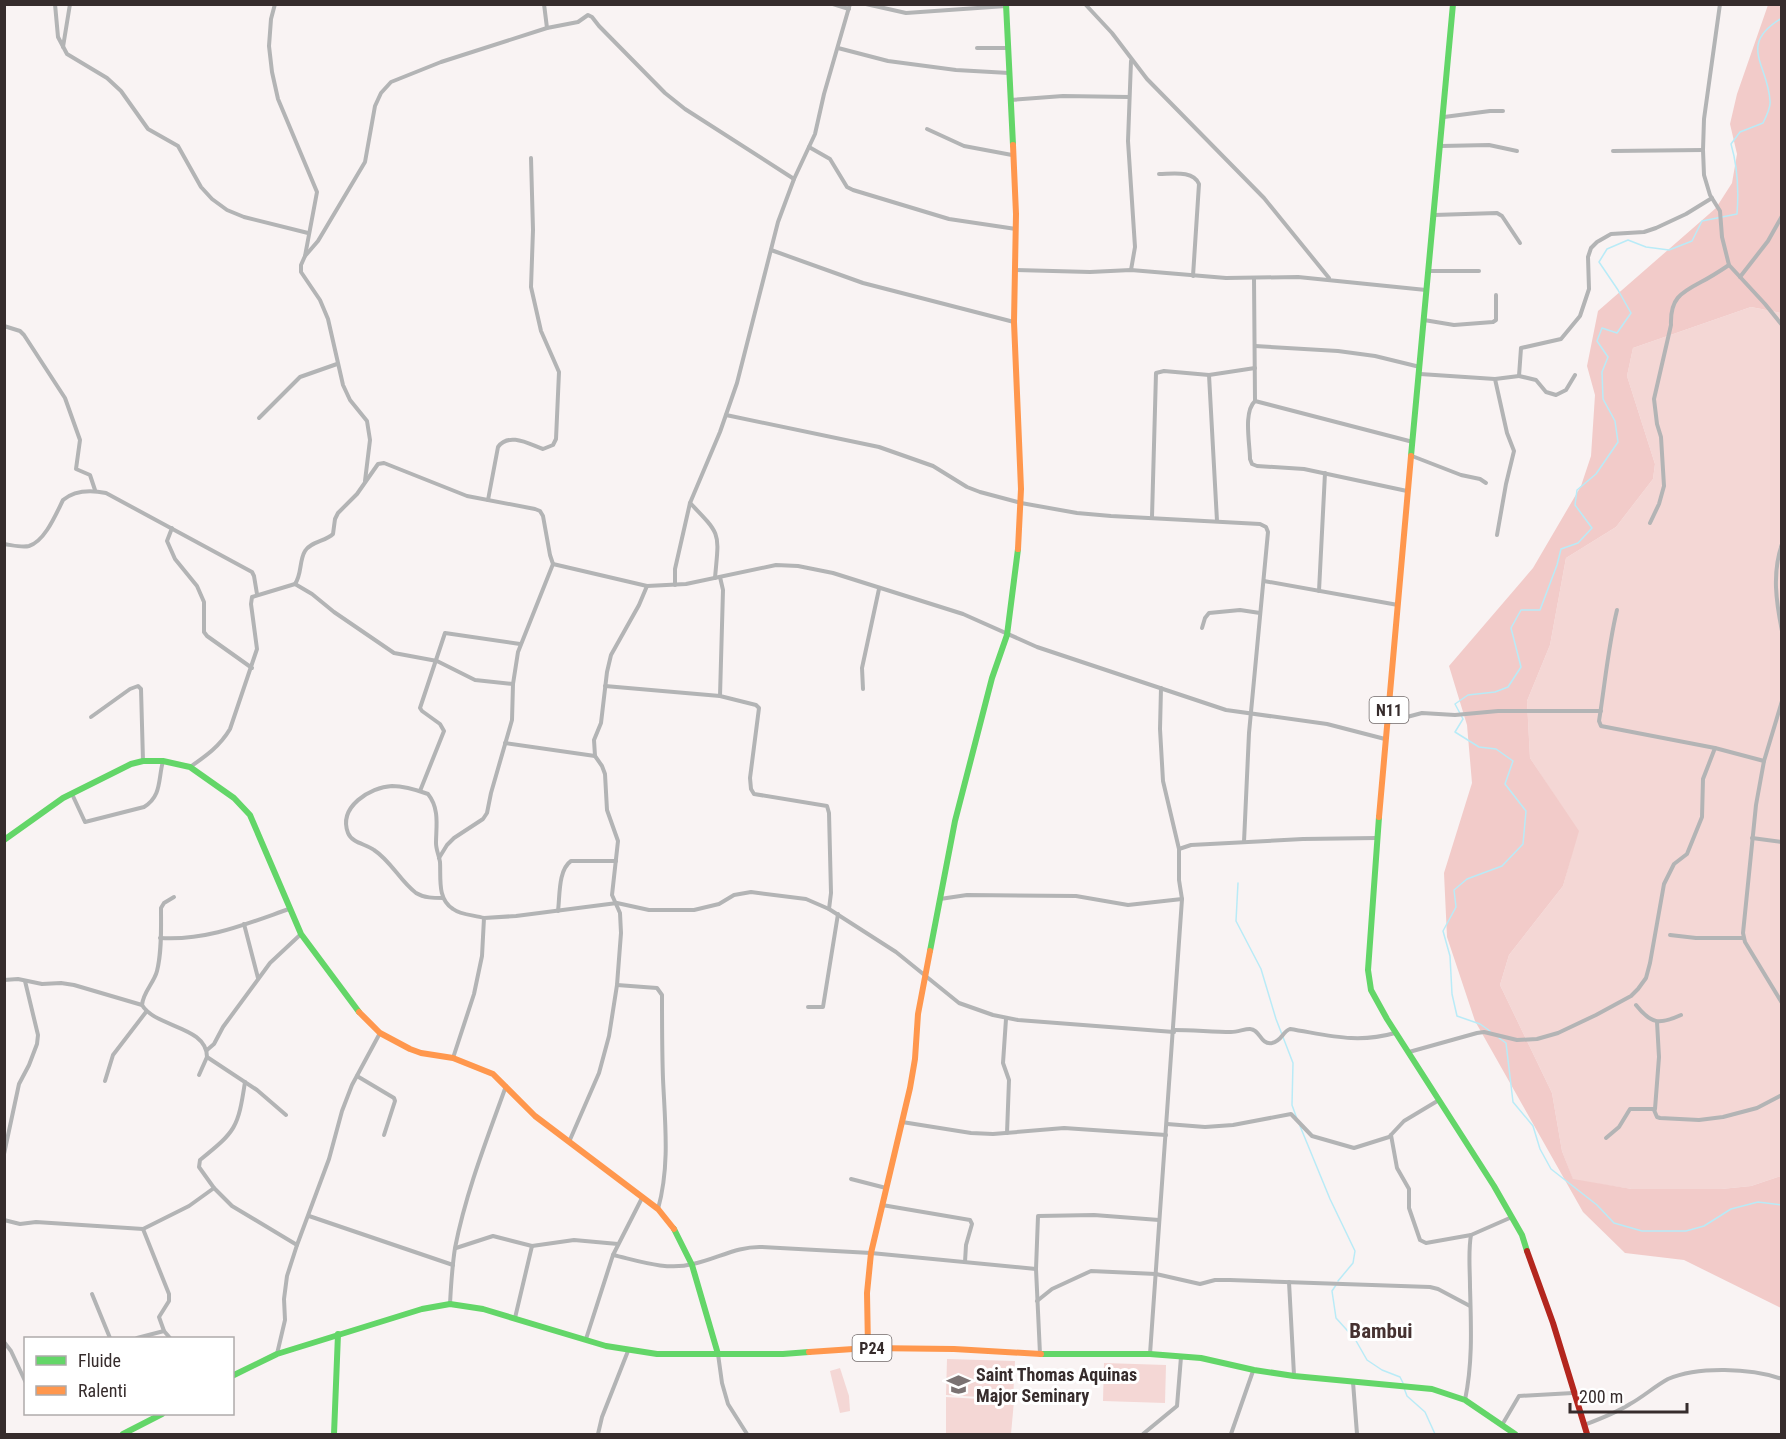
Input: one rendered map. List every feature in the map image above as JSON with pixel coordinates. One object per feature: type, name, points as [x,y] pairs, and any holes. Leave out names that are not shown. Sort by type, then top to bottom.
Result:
[{"type":"main road","name":"N11","points":[[1453,4],[1377,838],[1368,970],[1375,999],[1522,1235],[1587,1434]]},
{"type":"main road","points":[[868,1348],[867,1293],[871,1253],[915,1059],[918,1014],[925,974],[964,782],[992,678],[1007,635],[1019,543],[1021,503],[1014,322],[1016,229],[1006,5]]},
{"type":"main road","points":[[4,840],[38,814],[72,794],[131,764],[143,761],[163,761],[190,767],[234,798],[250,815],[301,934],[359,1012],[380,1033],[421,1053],[453,1058],[493,1074],[535,1116],[658,1209],[674,1228],[692,1265],[718,1354]]},
{"type":"main road","name":"P24","points":[[234,1375],[277,1354],[422,1309],[450,1304],[483,1309],[628,1351],[657,1354],[783,1354],[868,1348],[954,1349],[1040,1354],[1150,1354],[1201,1358],[1294,1376],[1423,1388],[1465,1400],[1515,1434]]},
{"type":"main road","points":[[334,1434],[338,1334]]},
{"type":"main road","points":[[123,1434],[158,1415]]},
{"type":"street","points":[[55,4],[58,38],[62,48],[75,60],[107,78],[121,91],[148,129],[178,146],[201,187],[212,199],[227,210],[244,217],[308,233]]},
{"type":"street","points":[[62,48],[70,4]]},
{"type":"street","points":[[275,4],[271,19],[269,46],[278,99],[317,192],[301,272],[320,300],[328,319],[334,338],[337,364],[350,400],[367,421],[370,432],[365,483]]},
{"type":"street","points":[[544,4],[547,28]]},
{"type":"street","points":[[675,585],[675,569],[690,503],[726,415],[750,337],[778,222],[794,179],[815,134],[849,7],[833,4]]},
{"type":"street","points":[[866,4],[906,13],[1006,5]]},
{"type":"street","points":[[1085,4],[1112,33],[1131,60],[1264,198],[1330,279]]},
{"type":"street","points":[[1720,4],[1706,102],[1704,175],[1712,198],[1720,211],[1722,237],[1730,265],[1782,325]]},
{"type":"street","points":[[305,256],[318,241],[365,162],[375,106],[381,93],[391,82],[441,62],[547,28],[578,22],[588,15],[592,16],[653,81],[685,109],[794,179]]},
{"type":"street","points":[[838,48],[888,61],[956,70],[1009,73]]},
{"type":"street","points":[[977,48],[1008,48]]},
{"type":"street","points":[[1131,60],[1130,177],[1134,233],[1131,270]]},
{"type":"street","points":[[1009,100],[1063,96],[1129,97]]},
{"type":"street","points":[[1444,117],[1503,111]]},
{"type":"street","points":[[927,129],[964,146],[1012,155]]},
{"type":"street","points":[[1441,146],[1489,146],[1517,151]]},
{"type":"street","points":[[809,147],[830,159],[847,186],[853,190],[949,219],[1016,229]]},
{"type":"street","points":[[1613,151],[1703,150]]},
{"type":"street","points":[[488,500],[498,447],[502,442],[512,439],[543,449],[553,445],[556,439],[560,372],[541,331],[531,287],[533,230],[531,158]]},
{"type":"street","points":[[1159,174],[1190,175],[1196,178],[1198,184],[1192,276]]},
{"type":"street","points":[[1519,376],[1521,348],[1561,339],[1580,316],[1589,289],[1588,257],[1591,248],[1597,242],[1611,234],[1644,232],[1656,228],[1686,214],[1712,198]]},
{"type":"street","points":[[1433,215],[1497,213],[1502,216],[1520,243]]},
{"type":"street","points":[[1740,277],[1768,241],[1782,216]]},
{"type":"street","points":[[771,250],[863,283],[1014,322]]},
{"type":"street","points":[[1650,523],[1664,486],[1661,437],[1654,399],[1671,325],[1670,314],[1679,295],[1685,289],[1730,265]]},
{"type":"street","points":[[1015,270],[1090,272],[1131,270],[1192,276],[1298,277],[1426,290]]},
{"type":"street","points":[[1428,271],[1479,271]]},
{"type":"street","points":[[1254,278],[1255,401],[1248,410],[1252,464],[1325,473],[1408,491]]},
{"type":"street","points":[[1424,320],[1454,325],[1493,322],[1496,320],[1496,296]]},
{"type":"street","points":[[4,326],[24,335],[61,390],[80,440],[76,469],[90,474],[95,490]]},
{"type":"street","points":[[1255,346],[1338,351],[1375,356],[1419,370],[1495,379],[1519,376],[1536,380],[1546,392],[1556,395],[1566,390],[1575,375]]},
{"type":"street","points":[[259,418],[300,377],[337,364]]},
{"type":"street","points":[[1152,517],[1156,374],[1164,371],[1209,375],[1255,368]]},
{"type":"street","points":[[1209,375],[1217,521]]},
{"type":"street","points":[[1495,379],[1507,434],[1514,451],[1497,535]]},
{"type":"street","points":[[1255,401],[1413,442]]},
{"type":"street","points":[[726,415],[879,447],[933,466],[974,489],[1021,503],[1077,513],[1260,524],[1266,527],[1268,532],[1251,714],[1244,842]]},
{"type":"street","points":[[1412,456],[1486,483]]},
{"type":"street","points":[[190,767],[224,740],[230,729],[257,649],[251,600],[257,594],[295,584],[300,576],[304,552],[333,534],[338,513],[351,501],[378,464],[384,463],[467,496],[540,511],[554,564],[520,644],[513,684],[512,720],[487,813],[483,819],[454,838],[440,858]]},
{"type":"street","points":[[1319,591],[1325,473]]},
{"type":"street","points":[[4,544],[22,547],[40,540],[63,500],[69,495],[95,490],[106,493],[252,572],[257,594]]},
{"type":"street","points":[[690,503],[714,528],[718,536],[717,578],[723,590],[720,696]]},
{"type":"street","points":[[172,528],[167,541],[180,567],[197,586],[204,602],[204,632],[252,668]]},
{"type":"street","points":[[1782,544],[1777,557],[1775,580],[1782,631]]},
{"type":"street","points":[[554,564],[647,586],[675,585],[717,578],[766,566],[798,566],[833,573],[963,614],[1037,647],[1226,710],[1327,724],[1386,739]]},
{"type":"street","points":[[1264,581],[1399,606]]},
{"type":"street","points":[[295,584],[394,653],[437,661],[475,680],[513,684]]},
{"type":"street","points":[[569,1142],[598,1073],[609,1036],[617,985],[622,920],[612,895],[618,841],[607,810],[605,774],[595,756],[594,740],[601,723],[611,654],[647,586]]},
{"type":"street","points":[[863,689],[862,668],[879,589]]},
{"type":"street","points":[[1202,628],[1209,613],[1240,610],[1260,613]]},
{"type":"street","points":[[1617,610],[1609,644],[1607,676],[1599,724],[1605,728],[1715,747],[1764,761]]},
{"type":"street","points":[[420,791],[444,731],[440,724],[420,708],[445,633],[520,644]]},
{"type":"street","points":[[91,717],[130,689],[138,686],[141,689],[143,761]]},
{"type":"street","points":[[605,686],[720,696],[756,705],[759,708],[750,778],[751,789],[754,794],[827,806],[831,877],[829,909]]},
{"type":"street","points":[[1150,1354],[1182,899],[1179,880],[1179,849],[1162,780],[1161,688]]},
{"type":"street","points":[[1782,701],[1764,761],[1752,838],[1743,938],[1782,1003]]},
{"type":"street","points":[[1388,722],[1422,713],[1455,715],[1498,711],[1601,711]]},
{"type":"street","points":[[506,743],[595,756]]},
{"type":"street","points":[[1409,1052],[1484,1032],[1517,1040],[1537,1039],[1558,1033],[1596,1016],[1631,996],[1646,978],[1664,884],[1674,864],[1687,855],[1702,817],[1703,779],[1715,747]]},
{"type":"street","points":[[72,794],[85,822],[144,807],[158,793],[163,761]]},
{"type":"street","points":[[443,898],[424,896],[416,892],[382,855],[371,847],[353,840],[348,834],[346,824],[351,806],[378,788],[392,786],[428,794],[433,804],[438,827],[436,849],[440,858],[443,898],[453,910],[484,918],[617,903],[649,910],[694,910],[719,904],[734,895],[751,892],[806,898],[838,914],[896,952],[959,1003],[1006,1019],[1174,1031],[1227,1032],[1252,1029],[1261,1040],[1268,1044],[1282,1038],[1290,1029],[1330,1036],[1368,1039],[1396,1033]]},
{"type":"street","points":[[1179,849],[1244,842],[1377,838]]},
{"type":"street","points":[[1752,838],[1782,842]]},
{"type":"street","points":[[558,910],[563,870],[567,864],[571,861],[616,861]]},
{"type":"street","points":[[940,900],[986,894],[1035,897],[1076,896],[1128,905],[1182,899]]},
{"type":"street","points":[[174,897],[164,903],[161,908],[157,970],[153,983],[142,998],[142,1005],[146,1012],[167,1024],[184,1029],[201,1041],[207,1050],[207,1057],[200,1075]]},
{"type":"street","points":[[160,938],[198,937],[214,934],[289,909]]},
{"type":"street","points":[[808,1007],[823,1007],[838,914]]},
{"type":"street","points":[[453,1058],[474,994],[482,956],[484,918]]},
{"type":"street","points":[[244,924],[258,979]]},
{"type":"street","points":[[207,1050],[214,1044],[223,1027],[270,963],[301,934]]},
{"type":"street","points":[[1670,935],[1696,938],[1743,938]]},
{"type":"street","points":[[4,980],[18,979],[42,984],[74,985],[142,1005]]},
{"type":"street","points":[[4,1154],[19,1084],[37,1044],[38,1035],[25,981]]},
{"type":"street","points":[[617,985],[657,988],[662,995],[663,1078],[667,1143],[665,1180],[658,1209]]},
{"type":"street","points":[[1636,1005],[1645,1015],[1657,1022],[1671,1020],[1681,1015]]},
{"type":"street","points":[[105,1081],[113,1054],[146,1012]]},
{"type":"street","points":[[1006,1019],[1003,1063],[1009,1080],[1007,1133]]},
{"type":"street","points":[[1657,1022],[1659,1077],[1654,1110],[1657,1117],[1699,1120],[1757,1108],[1782,1095]]},
{"type":"street","points":[[277,1354],[285,1320],[284,1299],[287,1276],[329,1159],[342,1111],[357,1076],[380,1033]]},
{"type":"street","points":[[207,1057],[245,1082],[286,1115]]},
{"type":"street","points":[[357,1076],[394,1098],[384,1135]]},
{"type":"street","points":[[245,1082],[235,1128],[198,1164],[213,1188],[242,1214],[297,1245]]},
{"type":"street","points":[[450,1304],[455,1248],[478,1161],[506,1086]]},
{"type":"street","points":[[1167,1124],[1205,1127],[1291,1114],[1312,1136],[1354,1148],[1391,1135],[1404,1121],[1439,1100]]},
{"type":"street","points":[[1606,1138],[1619,1127],[1630,1109],[1654,1110]]},
{"type":"street","points":[[902,1122],[971,1133],[1007,1133],[1064,1128],[1166,1135]]},
{"type":"street","points":[[1391,1135],[1397,1168],[1409,1188],[1410,1208],[1420,1240],[1426,1243],[1471,1235],[1512,1217]]},
{"type":"street","points":[[851,1179],[886,1188]]},
{"type":"street","points":[[4,1220],[20,1224],[36,1222],[143,1229],[189,1206],[213,1188]]},
{"type":"street","points":[[586,1339],[613,1255],[642,1197]]},
{"type":"street","points":[[882,1205],[970,1220],[972,1224],[966,1245],[965,1262]]},
{"type":"street","points":[[1040,1354],[1035,1269],[1037,1218],[1040,1215],[1095,1215],[1159,1220]]},
{"type":"street","points":[[309,1216],[453,1265]]},
{"type":"street","points":[[143,1229],[169,1294],[170,1301],[159,1317],[164,1331],[169,1337]]},
{"type":"street","points":[[1465,1400],[1469,1382],[1471,1348],[1471,1235]]},
{"type":"street","points":[[455,1248],[493,1236],[532,1246],[574,1240],[618,1244]]},
{"type":"street","points":[[515,1318],[532,1246]]},
{"type":"street","points":[[613,1255],[660,1266],[692,1265],[744,1247],[871,1253],[1035,1269]]},
{"type":"street","points":[[1037,1301],[1052,1289],[1091,1271],[1156,1274],[1200,1284],[1215,1280],[1430,1287],[1470,1306]]},
{"type":"street","points":[[1289,1282],[1294,1376]]},
{"type":"street","points":[[92,1294],[110,1337]]},
{"type":"street","points":[[140,1337],[164,1331]]},
{"type":"street","points":[[4,1342],[11,1351],[24,1379]]},
{"type":"street","points":[[598,1434],[602,1417],[628,1351]]},
{"type":"street","points":[[718,1354],[728,1404],[747,1434]]},
{"type":"street","points":[[1143,1434],[1177,1406],[1181,1357]]},
{"type":"street","points":[[1231,1434],[1254,1370]]},
{"type":"street","points":[[1584,1425],[1629,1405],[1663,1382],[1677,1376],[1724,1370],[1767,1374],[1782,1378]]},
{"type":"street","points":[[1353,1382],[1357,1434]]},
{"type":"street","points":[[1502,1425],[1520,1396],[1574,1392]]},
{"type":"shaded area","points":[[1768,5],[1781,5],[1781,313],[1751,307],[1633,348],[1627,376],[1655,464],[1653,479],[1616,527],[1566,558],[1550,645],[1527,701],[1530,758],[1579,831],[1563,886],[1509,955],[1500,985],[1552,1093],[1562,1151],[1573,1179],[1632,1189],[1721,1189],[1751,1186],[1781,1176],[1781,1308],[1684,1260],[1625,1253],[1583,1212],[1475,1021],[1447,937],[1444,873],[1472,783],[1467,725],[1449,666],[1533,568],[1581,486],[1591,456],[1595,395],[1587,366],[1598,311],[1716,208],[1732,183],[1737,154],[1730,124],[1737,94]]},
{"type":"shaded area","points":[[1751,307],[1781,313],[1781,1176],[1751,1186],[1721,1189],[1632,1189],[1573,1180],[1562,1151],[1552,1093],[1500,985],[1509,955],[1563,886],[1578,831],[1530,758],[1527,701],[1550,645],[1566,558],[1616,527],[1653,479],[1655,464],[1627,376],[1633,348]]},
{"type":"shaded area","points":[[947,1359],[1015,1361],[1013,1399],[946,1395]]},
{"type":"shaded area","points":[[1104,1363],[1166,1365],[1165,1403],[1103,1401]]},
{"type":"shaded area","points":[[840,1368],[849,1396],[850,1411],[840,1413],[830,1371]]},
{"type":"shaded area","points":[[946,1397],[1014,1401],[1011,1434],[946,1434]]},
{"type":"waterway","points":[[1490,1031],[1480,1024],[1457,1016],[1452,994],[1450,956],[1443,931],[1456,907],[1454,890],[1467,879],[1502,866],[1523,844],[1526,811],[1505,784],[1513,761],[1496,749],[1479,747],[1455,732],[1463,719],[1455,704],[1468,695],[1495,692],[1508,687],[1521,667],[1511,628],[1521,610],[1540,610],[1561,549],[1578,543],[1592,528],[1575,505],[1577,490],[1596,474],[1618,442],[1615,421],[1603,399],[1602,372],[1608,357],[1597,341],[1602,328],[1617,333],[1631,313],[1599,262],[1607,249],[1628,240],[1646,247],[1669,250],[1692,241],[1702,221],[1737,214],[1737,179],[1731,144],[1740,132],[1763,123],[1767,115],[1770,101],[1758,56],[1758,46],[1768,28],[1782,18]]},
{"type":"waterway","points":[[1238,883],[1236,921],[1261,969],[1276,1019],[1293,1063],[1292,1105],[1297,1119]]},
{"type":"waterway","points":[[1499,1038],[1506,1043],[1513,1102],[1533,1126],[1540,1149],[1551,1169],[1597,1205],[1614,1223],[1642,1231],[1686,1231],[1704,1226],[1731,1209],[1758,1202],[1782,1205]]},
{"type":"waterway","points":[[1300,1126],[1330,1199],[1355,1251],[1353,1263],[1338,1281]]},
{"type":"waterway","points":[[1336,1285],[1332,1291],[1336,1318],[1355,1339],[1367,1360],[1382,1370],[1400,1377],[1403,1383]]},
{"type":"waterway","points":[[1404,1388],[1407,1396],[1425,1412],[1435,1434]]},
{"type":"traffic: fast","points":[[1006,4],[1013,145]]},
{"type":"traffic: fast","points":[[1411,456],[1453,4]]},
{"type":"traffic: fast","points":[[930,951],[955,821],[992,678],[1007,635],[1018,549]]},
{"type":"traffic: fast","points":[[4,840],[63,798],[131,764],[143,761],[163,761],[190,767],[234,798],[250,815],[301,934],[359,1012]]},
{"type":"traffic: fast","points":[[1379,817],[1368,970],[1371,990],[1387,1019],[1494,1186],[1522,1235],[1527,1251]]},
{"type":"traffic: fast","points":[[674,1229],[692,1265],[718,1354]]},
{"type":"traffic: fast","points":[[234,1375],[277,1354],[422,1309],[450,1304],[483,1309],[606,1346],[657,1354],[809,1352]]},
{"type":"traffic: fast","points":[[334,1434],[338,1334]]},
{"type":"traffic: fast","points":[[1041,1354],[1150,1354],[1201,1358],[1294,1376],[1432,1389],[1465,1400],[1515,1434]]},
{"type":"traffic: fast","points":[[123,1434],[160,1415]]},
{"type":"traffic: slow","points":[[1013,145],[1016,214],[1014,322],[1021,489],[1018,549]]},
{"type":"traffic: slow","points":[[1379,817],[1411,456]]},
{"type":"traffic: slow","points":[[868,1348],[867,1293],[871,1253],[910,1088],[915,1059],[918,1014],[930,951]]},
{"type":"traffic: slow","points":[[359,1012],[380,1033],[410,1049],[453,1058],[493,1074],[535,1116],[658,1209],[674,1229]]},
{"type":"traffic: slow","points":[[809,1352],[868,1348],[954,1349],[1041,1354]]},
{"type":"traffic: jam","points":[[1527,1251],[1553,1323],[1587,1434]]},
{"type":"place","name":"Saint Thomas Aquinas Major Seminary","points":[[958,1384]]},
{"type":"district","name":"Bambui","points":[[1381,1331]]}]
